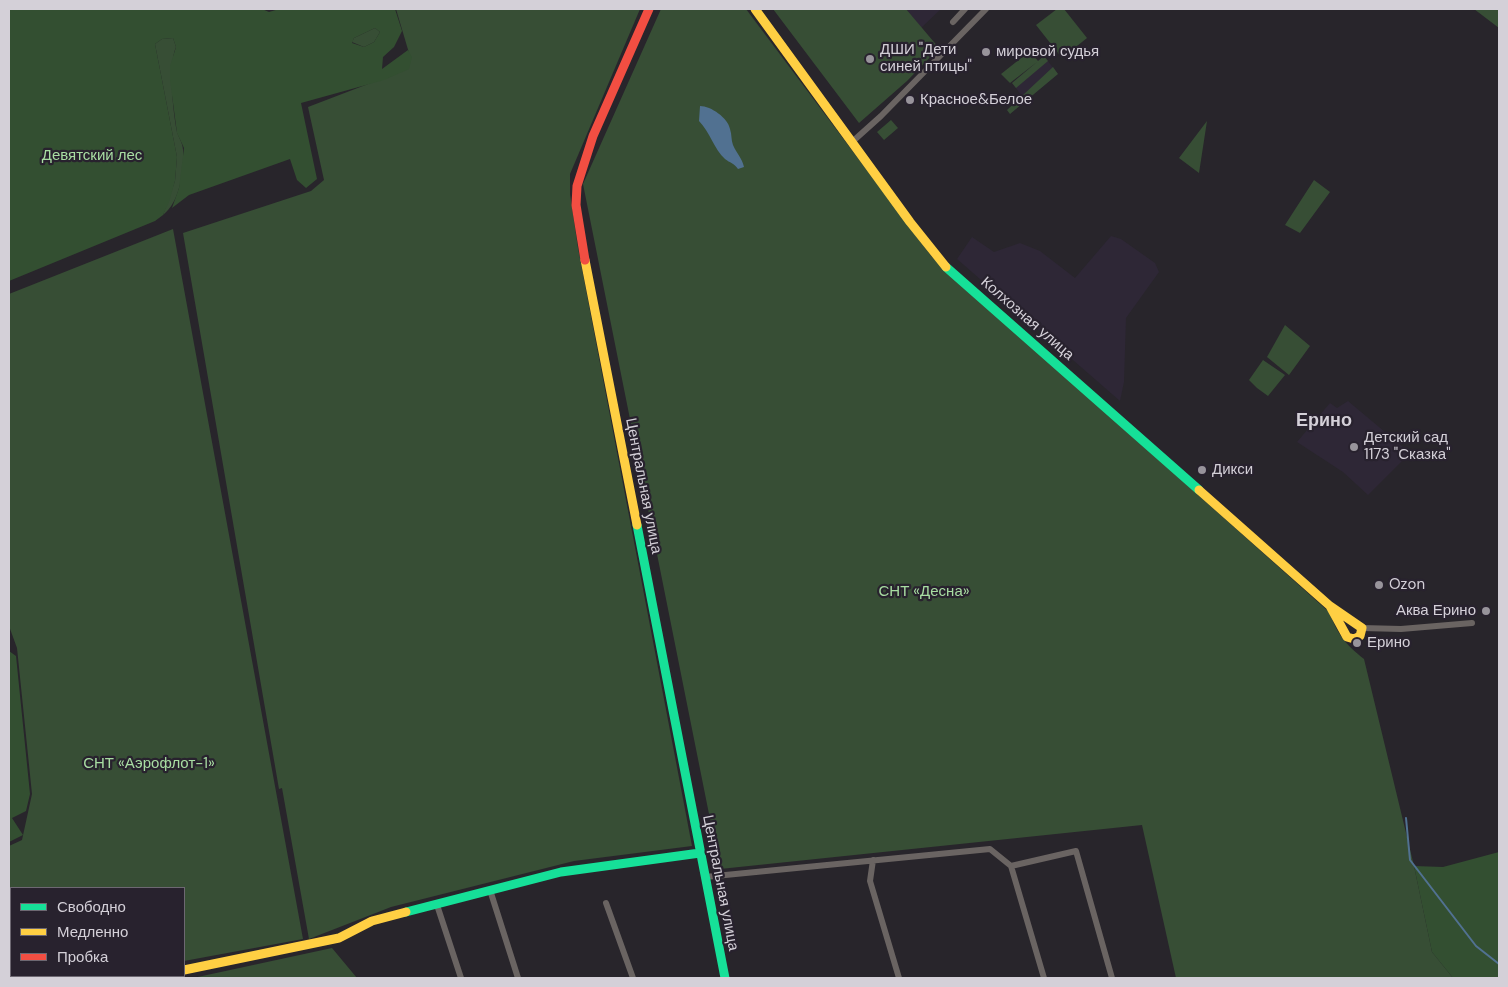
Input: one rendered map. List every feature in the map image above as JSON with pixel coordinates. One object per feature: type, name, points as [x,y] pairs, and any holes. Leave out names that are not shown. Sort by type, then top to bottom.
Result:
[{"type":"street","name":"Центральная улица","points":[[649,9],[593,136],[577,186],[576,205],[725,978]]},
{"type":"street","name":"Колхозная улица","points":[[755,9],[946,267],[1330,606],[1362,628],[1362,634],[1358,638],[1352,639],[1347,637],[1330,606]]},
{"type":"street","points":[[953,22],[965,9]]},
{"type":"street","points":[[852,142],[887,111],[986,9]]},
{"type":"street","points":[[1362,628],[1401,629],[1472,623]]},
{"type":"street","points":[[705,877],[836,866],[874,860],[990,849],[1011,866],[1044,978]]},
{"type":"street","points":[[1011,866],[1076,851],[1112,978]]},
{"type":"street","points":[[185,970],[339,938],[372,921],[560,872],[700,853]]},
{"type":"street","points":[[874,860],[870,881],[899,978]]},
{"type":"street","points":[[490,890],[518,978]]},
{"type":"street","points":[[606,903],[633,978]]},
{"type":"street","points":[[437,905],[461,978]]},
{"type":"shaded area","points":[[906,9],[941,9],[921,28]]},
{"type":"shaded area","points":[[1044,56],[1058,74],[1010,114],[1007,110],[1022,96],[1012,83]]},
{"type":"shaded area","points":[[1111,236],[1121,239],[1155,263],[1159,272],[1126,318],[1124,382],[1120,401],[957,259],[972,237],[994,252],[1020,243],[1040,251],[1075,278]]},
{"type":"shaded area","name":"Детский сад 1173 \"Сказка\"","points":[[1348,401],[1410,453],[1368,495],[1343,472],[1297,442],[1330,403],[1337,408]]},
{"type":"green space","name":"Девятский лес","points":[[9,9],[262,9],[269,12],[279,9],[395,9],[402,31],[394,47],[383,57],[382,69],[408,50],[412,57],[409,69],[384,80],[301,103],[317,179],[306,188],[297,180],[290,159],[189,195],[172,208],[179,188],[184,148],[177,133],[170,80],[170,66],[176,47],[173,38],[162,39],[155,44],[177,157],[175,181],[163,215],[155,221],[9,281]],"holes":[[[375,28],[380,32],[374,42],[364,47],[352,43],[354,38]]]},
{"type":"green space","points":[[396,9],[640,9],[570,174],[570,194],[578,248],[692,846],[574,861],[391,907],[309,939],[282,788],[279,789],[183,233],[311,191],[324,180],[308,107],[389,76],[409,53]]},
{"type":"green space","name":"СНТ «Десна»","points":[[661,9],[746,9],[932,257],[1329,612],[1343,638],[1364,659],[1414,866],[1432,952],[1453,978],[1176,978],[1142,825],[720,869],[583,184]]},
{"type":"green space","name":"ДШИ \"Дети синей птицы\"","points":[[773,9],[906,9],[939,48],[907,81],[859,123]]},
{"type":"green space","points":[[1057,9],[1064,9],[1087,38],[1062,58],[1036,25]]},
{"type":"green space","points":[[1474,9],[1499,9],[1499,28]]},
{"type":"green space","points":[[375,28],[380,32],[374,42],[364,47],[352,42],[354,38]]},
{"type":"green space","points":[[173,38],[176,47],[172,65],[173,101],[177,132],[183,148],[183,167],[177,194],[169,209],[163,215],[175,181],[177,157],[155,44],[162,39]]},
{"type":"green space","points":[[1030,51],[1038,61],[1044,56],[1048,61],[1016,88],[1012,83],[1037,62],[1010,83],[1001,74]]},
{"type":"green space","points":[[1053,67],[1058,74],[1010,114],[1007,110]]},
{"type":"green space","points":[[891,120],[898,128],[884,140],[877,132]]},
{"type":"green space","points":[[1207,121],[1199,173],[1179,158]]},
{"type":"green space","points":[[1314,180],[1330,192],[1300,233],[1285,225]]},
{"type":"green space","name":"СНТ «Аэрофлот-1»","points":[[173,229],[303,939],[185,961],[185,887],[10,887],[10,977],[99,977],[9,978],[9,846],[22,840],[32,794],[17,648],[9,626],[9,294]]},
{"type":"green space","points":[[1285,325],[1310,346],[1289,375],[1267,357]]},
{"type":"green space","points":[[1263,360],[1285,375],[1268,396],[1249,380]]},
{"type":"green space","points":[[9,651],[16,656],[30,794],[26,811],[12,818],[23,835],[9,842]]},
{"type":"green space","points":[[1499,852],[1499,978],[1453,978],[1432,952],[1414,866],[1443,867]]},
{"type":"green space","points":[[332,948],[357,978],[193,978]]},
{"type":"water","points":[[700,106],[714,110],[729,125],[733,145],[744,167],[738,169],[725,159],[718,150],[699,121]]},
{"type":"waterway","points":[[1406,818],[1410,860],[1476,946],[1499,964]]},
{"type":"traffic: fast","points":[[946,267],[1199,490]]},
{"type":"traffic: fast","points":[[637,525],[725,978]]},
{"type":"traffic: fast","points":[[406,912],[561,872],[700,853]]},
{"type":"traffic: slow","points":[[755,9],[910,222],[946,267]]},
{"type":"traffic: slow","points":[[585,260],[637,525]]},
{"type":"traffic: slow","points":[[1199,490],[1330,606],[1362,628],[1360,636],[1354,639],[1347,637],[1330,606]]},
{"type":"traffic: slow","points":[[185,970],[339,938],[372,921],[406,912]]},
{"type":"traffic: jam","points":[[585,260],[576,205],[577,186],[593,136],[649,9]]},
{"type":"place","name":"мировой судья","points":[[986,52]]},
{"type":"place","name":"ДШИ \"Дети синей птицы\"","points":[[870,59]]},
{"type":"place","name":"Красное&Белое","points":[[910,100]]},
{"type":"place","name":"Детский сад 1173 \"Сказка\"","points":[[1354,447]]},
{"type":"place","name":"Дикси","points":[[1202,470]]},
{"type":"place","name":"Ozon","points":[[1379,585]]},
{"type":"place","name":"Аква Ерино","points":[[1486,611]]},
{"type":"place","name":"Ерино","points":[[1357,643]]},
{"type":"district","name":"Ерино","points":[[1324,421]]}]
